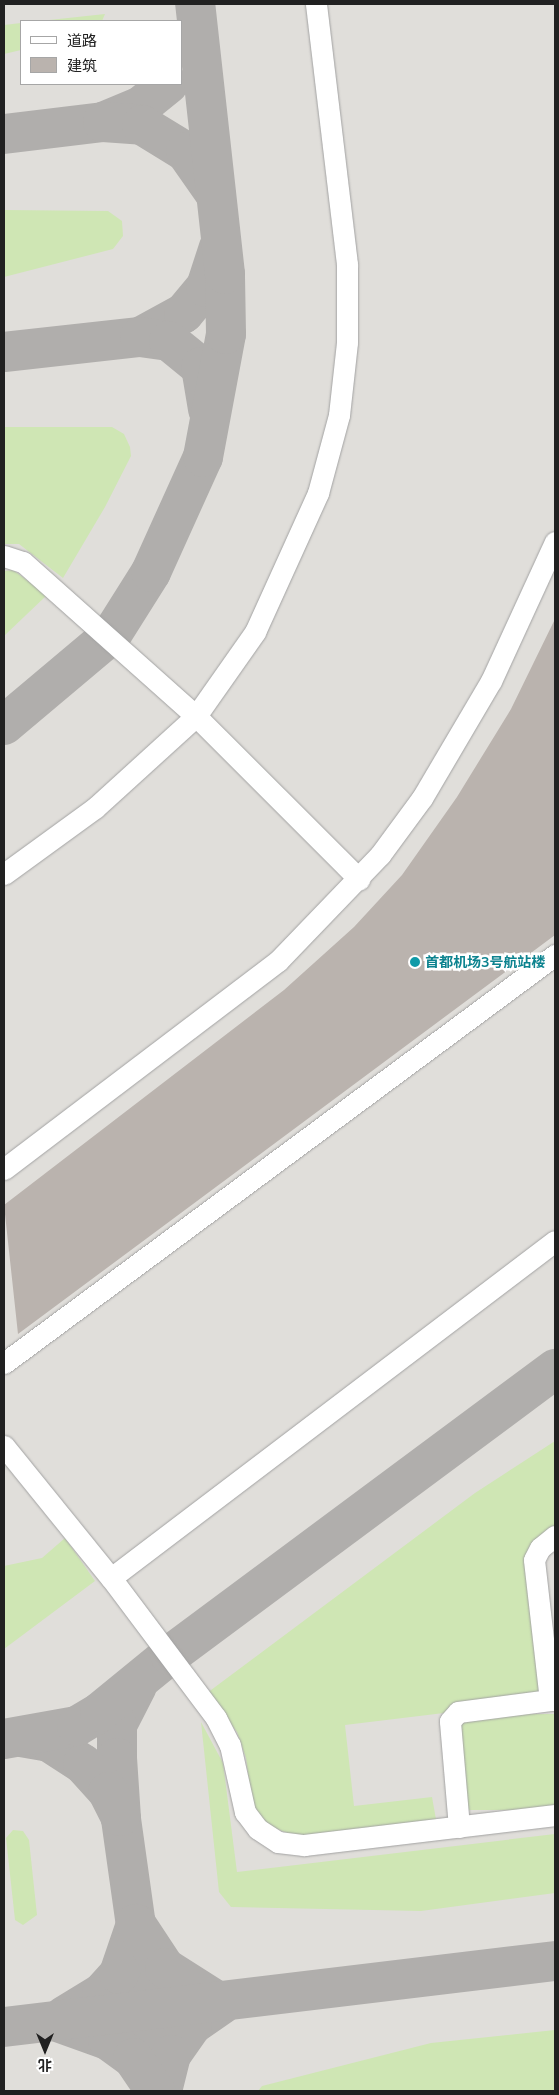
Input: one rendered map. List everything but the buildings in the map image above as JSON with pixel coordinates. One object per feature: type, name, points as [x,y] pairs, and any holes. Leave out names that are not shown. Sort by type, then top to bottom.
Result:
[{"type":"lane","points":[[4,874],[95,808],[196,716],[255,632],[289,565],[318,492],[338,415],[347,342],[347,264],[316,4]]},
{"type":"lane","points":[[4,1169],[278,961],[359,879],[422,798],[491,681],[555,542]]},
{"type":"lane","points":[[4,556],[24,562],[196,716],[359,879]]},
{"type":"lane","points":[[4,1362],[555,955]]},
{"type":"lane","points":[[111,1578],[555,1241]]},
{"type":"lane","points":[[4,1446],[111,1578],[225,1732],[245,1812],[258,1829],[278,1842],[304,1845],[555,1814]]},
{"type":"lane","points":[[460,1827],[450,1721],[458,1712],[553,1700],[534,1560],[540,1548],[555,1536]]},
{"type":"shaded area","points":[[4,4],[555,4],[555,2091],[4,2091]]},
{"type":"green space","points":[[105,14],[102,20],[49,20]]},
{"type":"green space","points":[[20,23],[20,50],[4,54],[4,25]]},
{"type":"green space","points":[[4,210],[108,211],[122,221],[123,236],[113,249],[4,277]]},
{"type":"green space","points":[[4,427],[112,427],[124,434],[130,447],[131,456],[105,507],[63,578],[19,544],[4,544]]},
{"type":"green space","points":[[13,570],[47,595],[4,636],[4,571]]},
{"type":"green space","points":[[555,1441],[555,1536],[526,1559],[542,1701],[345,1725],[354,1806],[432,1797],[437,1825],[302,1839],[270,1826],[256,1813],[251,1796],[246,1758],[237,1732],[207,1693],[475,1493]]},
{"type":"green space","points":[[65,1538],[95,1581],[4,1649],[4,1566],[42,1558]]},
{"type":"green space","points":[[460,1714],[555,1714],[555,1810],[460,1810]]},
{"type":"green space","points":[[201,1722],[223,1763],[237,1872],[555,1834],[555,1893],[421,1911],[231,1907],[219,1892]]},
{"type":"green space","points":[[13,1830],[23,1831],[29,1840],[37,1915],[23,1925],[15,1920],[6,1838]]},
{"type":"green space","points":[[555,2030],[555,2091],[258,2091],[262,2086],[431,2043]]},
{"type":"taxiway","points":[[4,725],[112,634],[151,572],[203,457],[226,334],[225,274],[195,4]]},
{"type":"taxiway","points":[[103,122],[141,106],[167,85]]},
{"type":"taxiway","points":[[4,134],[103,122],[142,125],[186,152],[216,195]]},
{"type":"taxiway","points":[[140,337],[184,313],[206,287],[219,247]]},
{"type":"taxiway","points":[[4,352],[140,337],[169,341],[201,367],[208,409]]},
{"type":"taxiway","points":[[4,1739],[77,1726],[100,1712],[170,1655],[555,1369]]},
{"type":"taxiway","points":[[137,1686],[117,1725],[117,1758],[121,1819],[159,2091]]},
{"type":"taxiway","points":[[21,1737],[49,1742],[83,1764],[108,1792],[120,1816]]},
{"type":"taxiway","points":[[64,2016],[102,1993],[119,1974],[136,1924],[165,1968],[222,2004],[192,2025],[171,2055],[162,2091]]},
{"type":"taxiway","points":[[4,2027],[555,1961]]},
{"type":"taxiway","points":[[60,2023],[108,2040],[133,2058],[155,2091]]},
{"type":"place","name":"首都机场3号航站楼","points":[[415,962]]}]
